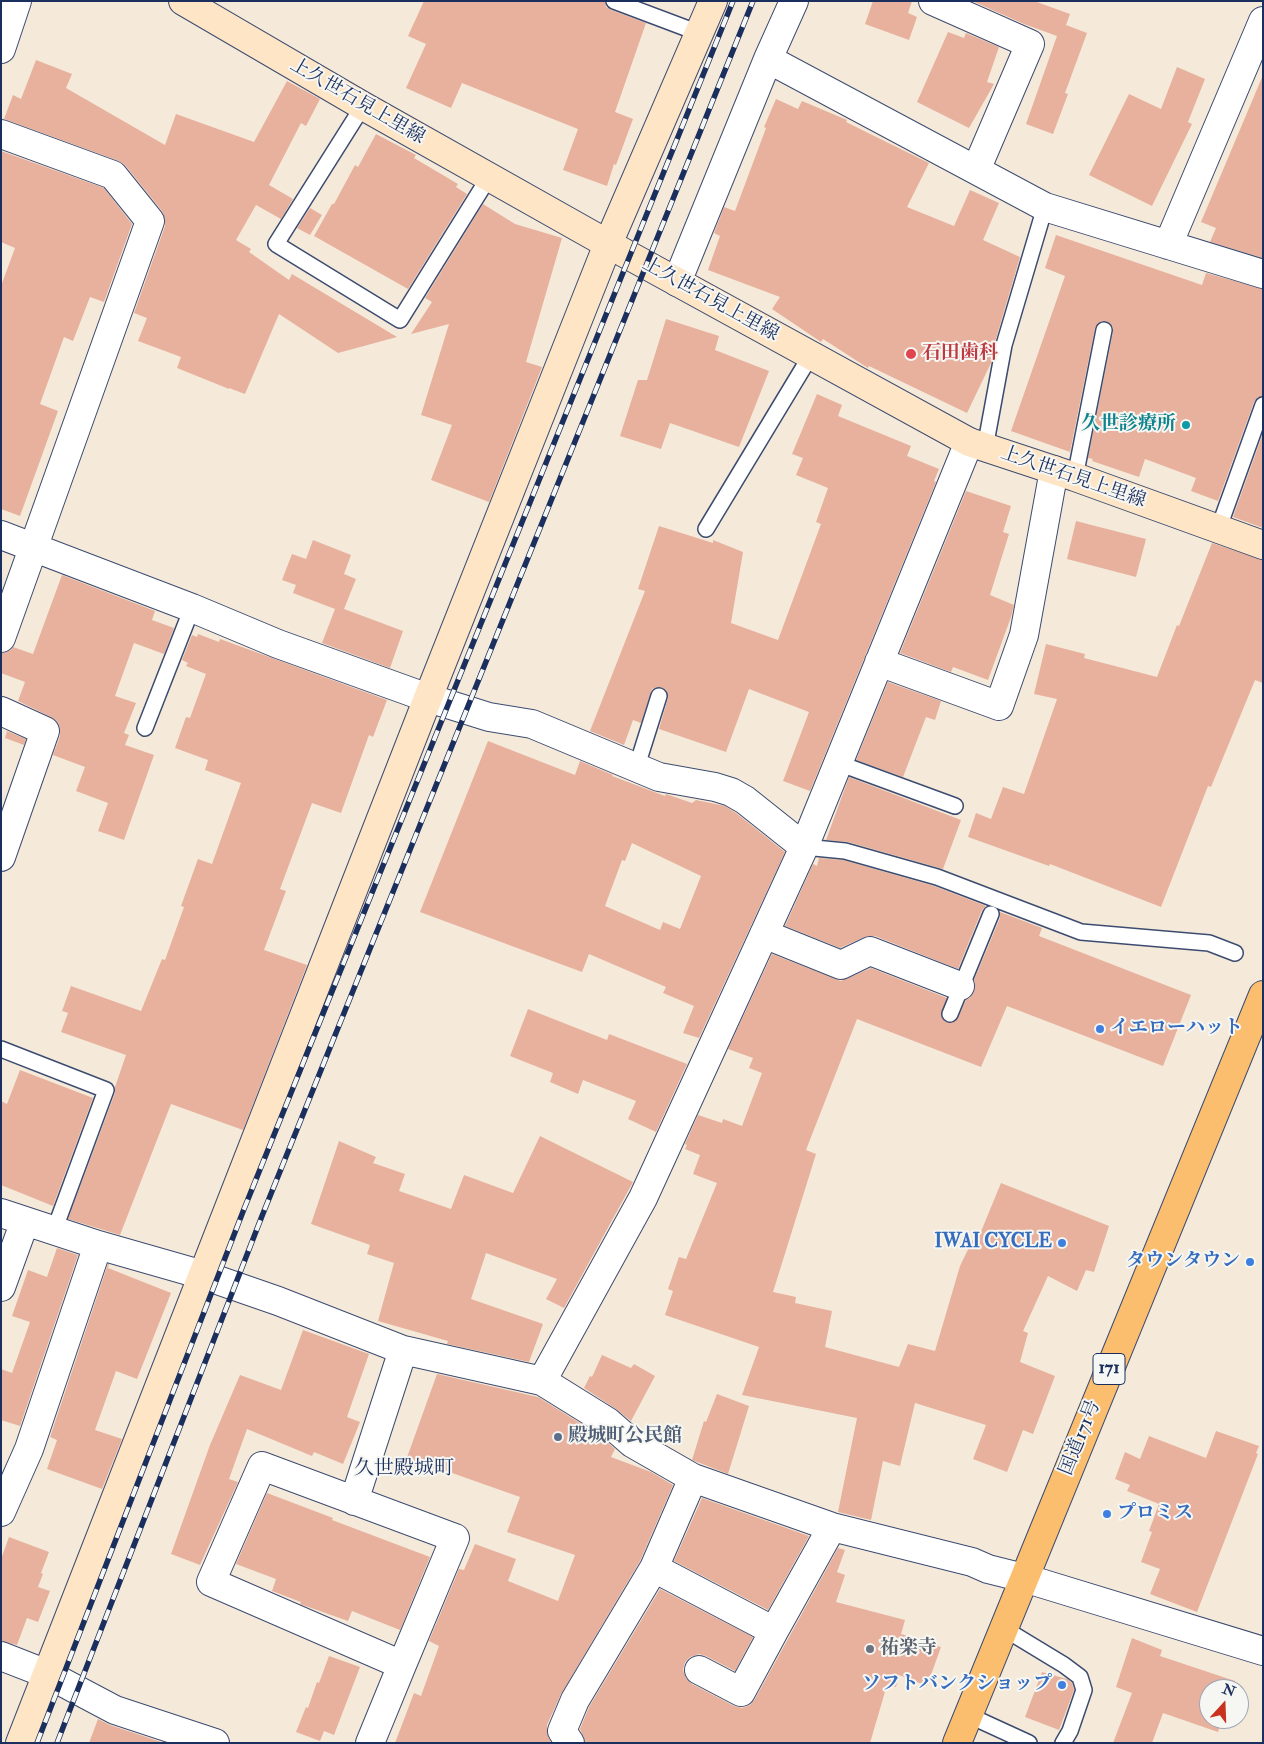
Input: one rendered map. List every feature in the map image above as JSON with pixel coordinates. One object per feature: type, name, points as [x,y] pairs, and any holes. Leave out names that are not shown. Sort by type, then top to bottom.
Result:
[{"type":"highway","name":"国道171号","points":[[957,1743],[1263,995]]},
{"type":"street","points":[[1,49],[17,1]]},
{"type":"street","name":"上久世石見上里線","points":[[183,1],[363,106],[608,244],[977,445],[1065,474],[1263,545]]},
{"type":"street","points":[[20,1743],[428,698],[608,244],[713,1]]},
{"type":"street","points":[[678,282],[768,59],[794,1]]},
{"type":"street","points":[[932,1],[1030,44],[976,170]]},
{"type":"street","points":[[1168,245],[1263,21]]},
{"type":"street","points":[[768,59],[1045,206],[1263,274]]},
{"type":"street","points":[[1,134],[113,175],[150,221],[1,638]]},
{"type":"street","points":[[542,1381],[643,1198],[804,847],[879,662],[977,445]]},
{"type":"street","points":[[879,662],[999,706],[1024,635],[1065,474]]},
{"type":"street","points":[[1,535],[192,608],[278,644],[428,698],[489,717],[532,724],[659,777],[715,787],[731,792],[745,800],[804,847]]},
{"type":"street","points":[[1,711],[45,731],[1,857]]},
{"type":"street","points":[[764,934],[841,965],[870,952],[960,986]]},
{"type":"street","points":[[1,1287],[13,1217],[98,1245],[203,1275],[278,1301],[403,1350],[542,1381],[608,1422],[632,1443],[693,1478],[832,1527],[972,1562],[988,1569],[1024,1578],[1263,1651]]},
{"type":"street","points":[[1,1512],[29,1449],[98,1245]]},
{"type":"street","points":[[354,1501],[403,1350]]},
{"type":"street","points":[[370,1743],[455,1538],[262,1466],[212,1582],[402,1665]]},
{"type":"street","points":[[570,1743],[562,1731],[575,1700],[654,1568],[693,1478]]},
{"type":"street","points":[[699,1670],[741,1692],[832,1527]]},
{"type":"street","points":[[654,1568],[774,1631]]},
{"type":"street","points":[[1,1656],[48,1674],[116,1710],[215,1743]]},
{"type":"lane","points":[[616,2],[699,33]]},
{"type":"lane","points":[[363,106],[276,244],[400,320],[489,177]]},
{"type":"lane","points":[[977,445],[1045,206]]},
{"type":"lane","points":[[1065,474],[1104,330]]},
{"type":"lane","points":[[706,529],[811,355]]},
{"type":"lane","points":[[1218,530],[1263,405]]},
{"type":"lane","points":[[145,728],[192,608]]},
{"type":"lane","points":[[636,769],[659,696]]},
{"type":"lane","points":[[838,763],[955,806]]},
{"type":"lane","points":[[804,847],[845,851],[937,877],[1081,932],[1209,943],[1235,953]]},
{"type":"lane","points":[[950,1014],[991,914]]},
{"type":"lane","points":[[1,1049],[106,1090],[54,1231]]},
{"type":"lane","points":[[1003,1628],[1064,1665],[1080,1677],[1084,1690],[1072,1726],[1063,1743]]},
{"type":"lane","points":[[968,1715],[1029,1743]]},
{"type":"building","points":[[424,1],[605,1],[606,7],[611,10],[646,23],[615,112],[633,119],[607,186],[563,170],[578,129],[462,83],[451,108],[406,88],[426,44],[408,36]]},
{"type":"building","points":[[873,1],[912,1],[908,13],[917,17],[909,40],[865,24]]},
{"type":"building","points":[[972,1],[1034,1],[1070,14],[1066,25],[1087,33],[1065,93],[1068,94],[1053,134],[1026,124],[1057,36]]},
{"type":"building","points":[[948,32],[964,38],[966,33],[999,47],[987,82],[994,84],[969,128],[917,102]]},
{"type":"building","points":[[36,60],[72,74],[66,88],[165,145],[176,114],[254,142],[287,81],[320,99],[306,126],[301,123],[269,185],[293,199],[281,219],[256,205],[236,240],[251,249],[249,252],[289,280],[292,274],[397,337],[338,353],[279,314],[245,394],[177,368],[181,357],[138,341],[147,318],[134,313],[165,226],[165,218],[162,211],[125,165],[119,161],[4,119],[13,95],[21,99]]},
{"type":"building","points":[[1177,67],[1205,79],[1188,122],[1192,124],[1152,206],[1089,175],[1129,94],[1161,109]]},
{"type":"building","points":[[1263,75],[1263,258],[1210,242],[1216,228],[1201,222]]},
{"type":"building","points":[[776,99],[798,109],[802,101],[847,120],[846,122],[929,163],[907,207],[954,226],[970,190],[999,203],[983,240],[1020,257],[995,342],[991,363],[967,413],[869,366],[868,368],[823,339],[821,342],[772,309],[780,297],[708,270],[720,236],[714,233],[724,207],[735,211],[766,128],[764,127]]},
{"type":"building","points":[[376,134],[416,155],[414,158],[458,184],[456,187],[467,194],[408,289],[314,236],[355,165],[358,167]]},
{"type":"building","points":[[1,151],[104,188],[132,224],[104,302],[90,297],[73,341],[64,337],[40,404],[58,411],[20,516],[1,509],[1,286],[15,248],[1,242]]},
{"type":"building","points":[[483,204],[515,224],[562,238],[526,362],[542,367],[489,502],[431,480],[452,425],[421,415],[449,324],[411,334],[432,302],[425,298]]},
{"type":"building","points":[[310,208],[322,215],[310,235],[297,228]]},
{"type":"building","points":[[1056,235],[1202,285],[1206,273],[1263,289],[1263,396],[1257,398],[1254,402],[1218,501],[1191,491],[1196,478],[1145,459],[1139,477],[1088,458],[1113,332],[1113,327],[1106,321],[1101,321],[1095,328],[1070,452],[1011,431],[1065,276],[1045,268]]},
{"type":"building","points":[[666,319],[719,336],[715,350],[769,371],[739,447],[670,423],[661,449],[620,436],[638,380],[647,380]]},
{"type":"building","points":[[817,394],[842,405],[838,416],[911,446],[907,456],[939,469],[934,481],[936,482],[810,791],[783,781],[809,712],[749,689],[726,752],[659,729],[668,698],[666,690],[661,687],[652,689],[641,723],[633,720],[624,745],[590,731],[645,591],[638,589],[659,526],[713,543],[713,540],[743,552],[731,623],[778,640],[821,524],[816,522],[828,488],[796,475],[803,458],[792,454]]},
{"type":"building","points":[[1263,433],[1263,528],[1233,517]]},
{"type":"building","points":[[966,491],[1011,506],[1003,532],[1009,534],[990,595],[1014,605],[988,680],[953,667],[951,672],[900,653]]},
{"type":"building","points":[[1076,521],[1146,539],[1136,577],[1067,559]]},
{"type":"building","points":[[313,540],[351,555],[344,574],[356,579],[344,609],[403,631],[390,668],[322,643],[335,609],[293,593],[296,585],[282,580],[292,554],[306,559]]},
{"type":"building","points":[[1212,543],[1263,560],[1263,683],[1255,680],[1211,787],[1208,786],[1161,907],[1050,864],[1049,866],[968,837],[976,813],[991,819],[1003,787],[1024,794],[1057,699],[1034,694],[1046,644],[1085,654],[1084,658],[1157,677]]},
{"type":"building","points":[[62,575],[155,611],[152,620],[174,628],[164,654],[134,643],[115,696],[136,703],[124,733],[129,735],[125,745],[154,755],[124,840],[98,831],[108,803],[76,791],[85,767],[53,755],[60,736],[58,722],[18,701],[25,682],[1,673],[1,653],[11,650],[13,647],[33,654]]},
{"type":"building","points":[[198,634],[219,642],[220,639],[387,700],[373,737],[369,735],[341,813],[312,803],[280,889],[286,891],[264,950],[307,965],[243,1130],[171,1104],[120,1235],[68,1219],[115,1093],[115,1087],[126,1055],[61,1032],[68,1013],[62,1011],[71,986],[141,1011],[162,959],[165,960],[184,907],[181,906],[198,859],[212,864],[241,783],[205,770],[208,760],[175,748],[186,717],[190,718],[206,674],[186,666],[188,663],[182,660],[192,635],[197,637]]},
{"type":"building","points":[[888,682],[941,701],[935,720],[926,717],[903,777],[856,760]]},
{"type":"building","points":[[7,731],[26,739],[24,745],[5,738]]},
{"type":"building","points":[[488,741],[575,775],[580,761],[612,776],[665,796],[666,794],[692,803],[696,800],[725,806],[785,852],[699,1038],[683,1033],[694,1006],[663,993],[666,987],[589,954],[582,972],[420,912]],"holes":[[[632,843],[701,876],[680,929],[663,922],[660,930],[605,906],[622,860],[625,861]]]},
{"type":"building","points":[[849,777],[961,820],[943,869],[848,842],[826,840]]},
{"type":"building","points":[[819,858],[843,860],[934,886],[986,906],[982,910],[958,969],[875,936],[864,937],[840,948],[785,926],[813,864],[817,866]]},
{"type":"building","points":[[1000,912],[1042,928],[1039,936],[1191,995],[1163,1066],[1007,1006],[981,1067],[857,1019],[806,1150],[816,1154],[773,1292],[796,1297],[795,1303],[832,1311],[825,1347],[899,1367],[908,1344],[935,1351],[960,1266],[976,1233],[980,1234],[1001,1183],[1109,1226],[1094,1272],[1086,1270],[1077,1291],[1048,1276],[1023,1331],[1028,1333],[1020,1362],[1055,1376],[1033,1434],[1023,1430],[1007,1472],[973,1459],[986,1425],[915,1403],[900,1466],[883,1461],[871,1520],[838,1512],[857,1418],[742,1395],[759,1347],[665,1315],[673,1291],[668,1289],[679,1257],[686,1259],[717,1183],[693,1174],[700,1155],[685,1149],[687,1145],[685,1144],[698,1115],[722,1123],[723,1119],[742,1126],[762,1073],[749,1068],[753,1058],[728,1049],[772,954],[841,981],[871,968],[947,998],[941,1016],[946,1022],[952,1023],[958,1018],[966,1000],[974,992],[974,980],[1000,918]]},
{"type":"building","points":[[528,1009],[607,1040],[609,1034],[687,1064],[656,1132],[628,1119],[636,1101],[583,1080],[578,1094],[550,1082],[553,1073],[510,1056]]},
{"type":"building","points":[[20,1070],[93,1098],[53,1206],[1,1185],[1,1101],[7,1104]]},
{"type":"building","points":[[540,1136],[633,1182],[564,1308],[546,1299],[557,1279],[486,1253],[471,1299],[543,1324],[529,1362],[447,1344],[448,1341],[378,1321],[394,1263],[367,1254],[370,1245],[311,1224],[339,1141],[376,1157],[373,1163],[405,1174],[399,1191],[451,1209],[464,1175],[513,1193]]},
{"type":"building","points":[[57,1248],[78,1255],[20,1426],[1,1420],[1,1369],[12,1373],[30,1322],[12,1316],[28,1270],[47,1277]]},
{"type":"building","points":[[108,1264],[108,1268],[171,1293],[137,1379],[116,1371],[95,1430],[122,1439],[102,1489],[47,1469],[57,1440],[50,1437]]},
{"type":"building","points":[[303,1330],[369,1354],[347,1417],[360,1422],[343,1464],[314,1452],[312,1456],[247,1429],[229,1479],[238,1482],[200,1565],[171,1554],[210,1445],[240,1375],[281,1390]]},
{"type":"building","points":[[602,1355],[631,1368],[634,1364],[655,1376],[631,1421],[584,1388],[590,1376],[592,1377]]},
{"type":"building","points":[[437,1374],[538,1397],[599,1435],[615,1449],[611,1457],[651,1472],[673,1485],[640,1561],[561,1694],[547,1725],[547,1733],[551,1743],[395,1743],[414,1693],[421,1696],[439,1646],[429,1641],[459,1569],[464,1570],[475,1544],[516,1559],[508,1581],[558,1601],[575,1555],[507,1532],[520,1497],[438,1468],[436,1474],[405,1463]]},
{"type":"building","points":[[717,1394],[749,1406],[728,1474],[692,1460],[704,1421],[706,1422]]},
{"type":"building","points":[[1216,1431],[1259,1446],[1256,1453],[1258,1454],[1197,1612],[1150,1594],[1160,1569],[1141,1562],[1152,1532],[1149,1531],[1159,1504],[1127,1491],[1130,1485],[1115,1479],[1125,1452],[1140,1459],[1149,1436],[1206,1458]]},
{"type":"building","points":[[267,1493],[430,1557],[400,1630],[352,1611],[348,1621],[300,1604],[301,1602],[272,1591],[276,1579],[236,1564]]},
{"type":"building","points":[[702,1498],[809,1536],[768,1610],[674,1561]]},
{"type":"building","points":[[9,1537],[49,1552],[38,1587],[50,1591],[38,1622],[27,1618],[17,1645],[1,1641],[1,1559]]},
{"type":"building","points":[[838,1548],[845,1550],[837,1572],[845,1575],[836,1602],[905,1620],[901,1634],[938,1644],[937,1646],[941,1647],[927,1686],[899,1675],[896,1687],[887,1685],[870,1743],[586,1743],[580,1729],[589,1707],[660,1589],[753,1637],[735,1671],[699,1654],[690,1657],[685,1662],[683,1670],[686,1678],[692,1684],[734,1706],[742,1708],[750,1705],[755,1699]]},
{"type":"building","points":[[1132,1638],[1162,1650],[1160,1656],[1229,1679],[1199,1679],[1199,1725],[1163,1713],[1152,1743],[1113,1743],[1132,1693],[1116,1687]]},
{"type":"building","points":[[329,1656],[360,1667],[334,1735],[324,1731],[320,1741],[296,1732],[306,1707],[308,1708],[317,1682],[319,1683]]},
{"type":"building","points":[[1042,1672],[1067,1679],[1072,1683],[1074,1690],[1059,1730],[1025,1717]]},
{"type":"building","points":[[98,1719],[110,1725],[164,1743],[89,1743]]},
{"type":"railway","points":[[37,1743],[244,1209],[733,1]]},
{"type":"railway","points":[[57,1743],[262,1216],[753,1]]},
{"type":"place","name":"石田歯科","points":[[911,354]]},
{"type":"place","name":"久世診療所","points":[[1186,425]]},
{"type":"place","name":"イエローハット","points":[[1100,1029]]},
{"type":"place","name":"IWAI CYCLE","points":[[1062,1243]]},
{"type":"place","name":"タウンタウン","points":[[1250,1262]]},
{"type":"place","name":"殿城町公民館","points":[[558,1437]]},
{"type":"place","name":"プロミス","points":[[1107,1514]]},
{"type":"place","name":"祐楽寺","points":[[870,1649]]},
{"type":"place","name":"ソフトバンクショップ","points":[[1062,1685]]},
{"type":"district","name":"久世殿城町","points":[[404,1470]]}]
